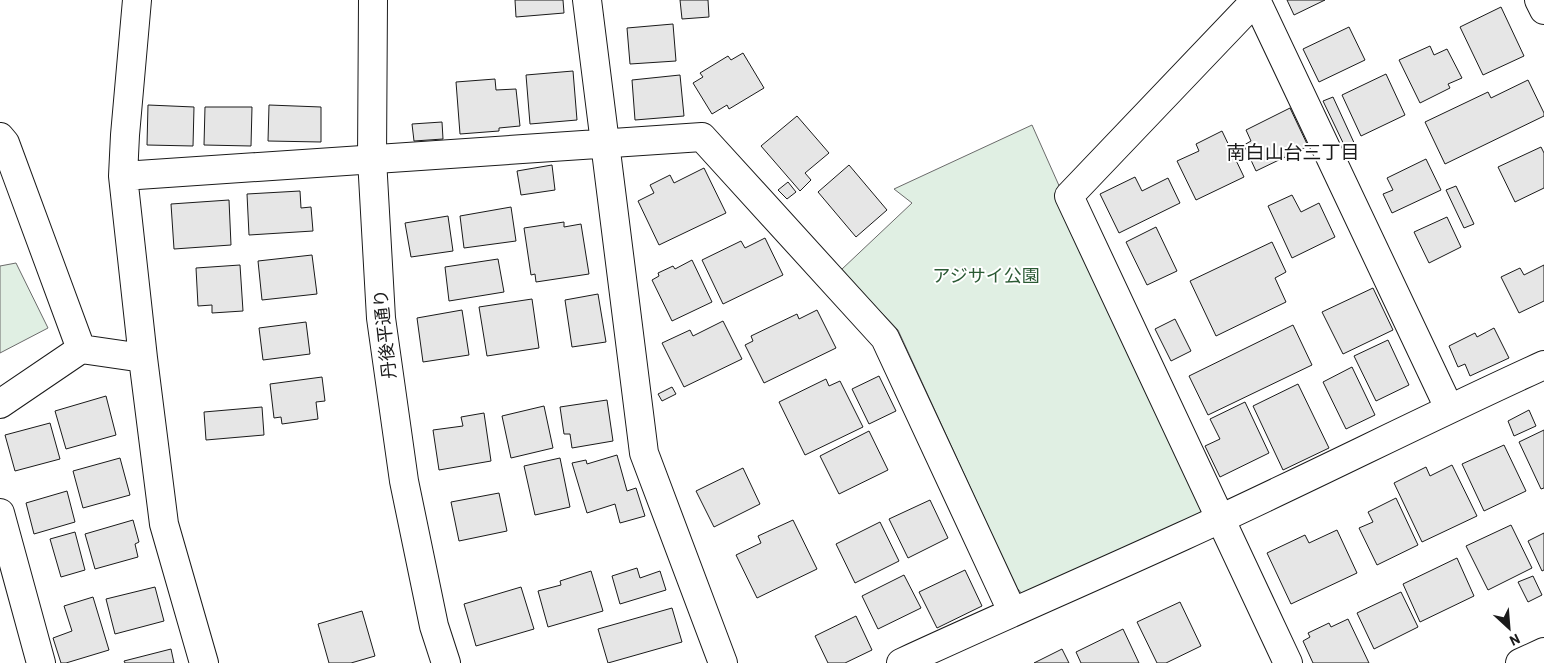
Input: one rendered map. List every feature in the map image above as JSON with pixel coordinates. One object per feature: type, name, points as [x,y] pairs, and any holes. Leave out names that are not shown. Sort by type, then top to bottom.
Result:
[{"type":"street","points":[[137,0],[123,176],[164,524],[204,663]]},
{"type":"street","name":"丹後平通り","points":[[373,0],[372,159],[381,318],[404,481],[434,626],[446,663]]},
{"type":"street","points":[[587,0],[644,453],[723,663]]},
{"type":"street","points":[[1288,663],[1069,196],[1256,0],[1449,408]]},
{"type":"street","points":[[1539,0],[1544,10]]},
{"type":"street","points":[[0,137],[4,143],[81,349]]},
{"type":"street","points":[[123,176],[702,137],[885,338],[1012,611]]},
{"type":"street","points":[[0,404],[81,349],[143,358]]},
{"type":"street","points":[[900,663],[1221,518],[1449,408],[1544,365]]},
{"type":"street","points":[[0,513],[41,663]]},
{"type":"street","points":[[1520,663],[1544,652]]},
{"type":"green space","name":"アジサイ公園","points":[[1032,125],[1205,513],[1025,597],[1016,587],[898,330],[841,270],[912,203],[894,189]]},
{"type":"green space","points":[[16,263],[48,328],[0,353],[0,266]]},
{"type":"building","points":[[515,0],[563,0],[564,13],[516,17]]},
{"type":"building","points":[[680,0],[708,0],[709,17],[682,19]]},
{"type":"building","points":[[1287,0],[1325,0],[1294,15]]},
{"type":"building","points":[[1501,7],[1524,56],[1483,75],[1460,27]]},
{"type":"building","points":[[673,24],[676,61],[630,64],[627,28]]},
{"type":"building","points":[[1349,27],[1365,60],[1319,82],[1303,49]]},
{"type":"building","points":[[1430,46],[1434,55],[1447,49],[1462,78],[1448,84],[1450,88],[1420,103],[1399,60]]},
{"type":"building","points":[[743,53],[764,88],[729,109],[727,105],[712,114],[693,83],[703,77],[700,73],[728,56],[731,60]]},
{"type":"building","points":[[573,71],[577,120],[530,124],[526,75]]},
{"type":"building","points":[[1386,74],[1405,115],[1361,136],[1342,95]]},
{"type":"building","points":[[680,75],[684,116],[635,120],[632,80]]},
{"type":"building","points":[[495,79],[496,90],[516,89],[520,126],[499,128],[499,131],[460,134],[456,82]]},
{"type":"building","points":[[1528,80],[1544,116],[1445,164],[1425,122],[1488,92],[1491,98]]},
{"type":"building","points":[[1333,97],[1356,147],[1347,151],[1323,101]]},
{"type":"building","points":[[148,105],[194,107],[193,146],[147,145]]},
{"type":"building","points":[[269,105],[321,107],[321,142],[268,141]]},
{"type":"building","points":[[205,107],[252,107],[251,146],[204,145]]},
{"type":"building","points":[[1290,108],[1308,146],[1256,171],[1244,145],[1251,141],[1246,130]]},
{"type":"building","points":[[797,116],[829,153],[805,173],[811,180],[800,191],[761,146]]},
{"type":"building","points":[[442,122],[443,139],[414,141],[412,124]]},
{"type":"building","points":[[1222,131],[1244,177],[1196,200],[1177,161],[1199,151],[1196,144]]},
{"type":"building","points":[[1541,147],[1544,153],[1544,188],[1515,202],[1498,167]]},
{"type":"building","points":[[1426,159],[1441,190],[1392,213],[1383,194],[1393,190],[1387,178]]},
{"type":"building","points":[[552,165],[555,190],[521,195],[517,171]]},
{"type":"building","points":[[849,165],[887,210],[856,237],[818,192]]},
{"type":"building","points":[[704,168],[726,213],[659,245],[638,201],[654,193],[650,185],[670,175],[674,183]]},
{"type":"building","points":[[1135,177],[1142,191],[1168,178],[1180,203],[1119,233],[1100,194]]},
{"type":"building","points":[[788,182],[796,192],[787,199],[778,190]]},
{"type":"building","points":[[1456,186],[1474,224],[1464,228],[1446,190]]},
{"type":"building","points":[[300,191],[301,208],[311,207],[313,231],[249,235],[247,194]]},
{"type":"building","points":[[1292,195],[1301,212],[1319,203],[1335,237],[1292,258],[1268,206]]},
{"type":"building","points":[[229,200],[231,245],[174,249],[171,204]]},
{"type":"building","points":[[511,207],[516,241],[464,248],[460,216]]},
{"type":"building","points":[[448,216],[453,251],[411,257],[405,223]]},
{"type":"building","points":[[1447,217],[1461,247],[1429,263],[1414,232]]},
{"type":"building","points":[[564,222],[564,227],[581,224],[589,274],[536,282],[535,274],[531,275],[524,228]]},
{"type":"building","points":[[1156,227],[1177,271],[1147,285],[1126,242]]},
{"type":"building","points":[[765,238],[783,275],[723,304],[702,260],[741,241],[745,248]]},
{"type":"building","points":[[1272,242],[1286,272],[1275,278],[1286,302],[1216,336],[1190,281]]},
{"type":"building","points":[[312,255],[317,294],[262,300],[258,261]]},
{"type":"building","points":[[498,259],[504,292],[449,301],[445,267]]},
{"type":"building","points":[[692,260],[712,302],[672,321],[652,280],[659,276],[658,273],[673,266],[675,269]]},
{"type":"building","points":[[240,265],[243,311],[212,313],[212,305],[198,306],[196,268]]},
{"type":"building","points":[[1544,265],[1544,301],[1519,313],[1501,277],[1520,268],[1524,275]]},
{"type":"building","points":[[1373,288],[1393,330],[1343,354],[1322,312]]},
{"type":"building","points":[[598,294],[606,342],[572,347],[565,300]]},
{"type":"building","points":[[532,299],[539,348],[487,356],[479,307]]},
{"type":"building","points":[[462,310],[469,355],[423,362],[417,318]]},
{"type":"building","points":[[817,310],[836,348],[764,383],[745,345],[753,341],[751,336],[797,314],[799,319]]},
{"type":"building","points":[[1175,319],[1191,351],[1171,361],[1155,329]]},
{"type":"building","points":[[723,321],[742,359],[684,387],[662,343],[690,330],[693,336]]},
{"type":"building","points":[[306,322],[310,354],[263,360],[259,328]]},
{"type":"building","points":[[1293,325],[1312,365],[1208,415],[1189,376]]},
{"type":"building","points":[[1494,328],[1509,358],[1470,376],[1465,364],[1458,367],[1449,346],[1475,333],[1477,337]]},
{"type":"building","points":[[1388,340],[1409,385],[1376,401],[1354,356]]},
{"type":"building","points":[[1352,367],[1375,415],[1346,429],[1323,382]]},
{"type":"building","points":[[879,376],[896,411],[869,424],[852,389]]},
{"type":"building","points":[[322,377],[325,401],[316,402],[318,419],[282,424],[281,417],[274,418],[270,384]]},
{"type":"building","points":[[826,379],[829,386],[840,381],[863,427],[805,455],[779,402]]},
{"type":"building","points":[[1298,384],[1329,448],[1283,470],[1253,406]]},
{"type":"building","points":[[672,387],[676,394],[662,401],[658,394]]},
{"type":"building","points":[[106,396],[116,435],[66,449],[55,411]]},
{"type":"building","points":[[607,400],[613,441],[572,448],[570,434],[564,434],[560,407]]},
{"type":"building","points":[[1245,402],[1269,453],[1220,477],[1205,446],[1220,439],[1210,419]]},
{"type":"building","points":[[544,406],[553,448],[511,458],[502,416]]},
{"type":"building","points":[[262,407],[264,435],[206,440],[204,412]]},
{"type":"building","points":[[1529,410],[1536,426],[1514,436],[1508,421]]},
{"type":"building","points":[[484,413],[491,461],[439,470],[433,430],[463,426],[461,417]]},
{"type":"building","points":[[50,423],[60,459],[15,471],[5,435]]},
{"type":"building","points":[[1544,430],[1544,488],[1541,489],[1519,442]]},
{"type":"building","points":[[869,431],[888,470],[839,494],[820,456]]},
{"type":"building","points":[[1504,445],[1526,491],[1484,511],[1462,464]]},
{"type":"building","points":[[617,455],[627,491],[636,488],[645,516],[620,523],[615,504],[587,513],[572,463],[586,460],[587,464]]},
{"type":"building","points":[[120,458],[130,495],[83,508],[73,471]]},
{"type":"building","points":[[560,458],[570,507],[535,515],[524,466]]},
{"type":"building","points":[[1452,465],[1477,516],[1422,542],[1394,483],[1426,467],[1430,476]]},
{"type":"building","points":[[743,468],[760,504],[714,527],[696,491]]},
{"type":"building","points":[[67,491],[75,522],[34,534],[26,503]]},
{"type":"building","points":[[499,493],[507,531],[459,541],[451,502]]},
{"type":"building","points":[[1396,498],[1418,545],[1377,565],[1359,528],[1373,522],[1368,512]]},
{"type":"building","points":[[930,500],[948,538],[908,558],[889,519]]},
{"type":"building","points":[[133,520],[139,542],[135,544],[138,557],[95,569],[85,534]]},
{"type":"building","points":[[793,520],[817,569],[757,598],[736,555],[761,543],[758,536]]},
{"type":"building","points":[[880,522],[899,561],[855,583],[836,544]]},
{"type":"building","points":[[1511,525],[1532,568],[1488,590],[1466,546]]},
{"type":"building","points":[[1337,530],[1357,573],[1291,604],[1267,553],[1305,535],[1309,543]]},
{"type":"building","points":[[75,532],[85,570],[61,577],[50,539]]},
{"type":"building","points":[[1544,533],[1544,570],[1542,571],[1528,541]]},
{"type":"building","points":[[1457,558],[1474,596],[1420,622],[1403,584]]},
{"type":"building","points":[[637,568],[640,578],[660,571],[666,590],[620,604],[612,576]]},
{"type":"building","points":[[965,570],[982,606],[937,628],[919,592]]},
{"type":"building","points":[[591,571],[603,611],[548,627],[538,591],[561,585],[560,581]]},
{"type":"building","points":[[904,575],[921,608],[878,629],[862,596]]},
{"type":"building","points":[[1533,576],[1542,595],[1528,602],[1518,582]]},
{"type":"building","points":[[155,587],[164,621],[115,634],[106,599]]},
{"type":"building","points":[[521,587],[534,629],[476,646],[464,604]]},
{"type":"building","points":[[1401,592],[1418,627],[1374,649],[1357,613]]},
{"type":"building","points":[[93,597],[109,650],[61,663],[53,638],[72,631],[64,606]]},
{"type":"building","points":[[1180,602],[1201,646],[1166,663],[1157,663],[1137,622]]},
{"type":"building","points":[[672,608],[682,642],[608,663],[598,629]]},
{"type":"building","points":[[362,611],[375,656],[351,663],[329,663],[318,624]]},
{"type":"building","points":[[856,616],[872,650],[845,663],[828,663],[815,636]]},
{"type":"building","points":[[1348,619],[1369,663],[1313,663],[1303,641],[1310,637],[1308,633],[1329,623],[1331,627]]},
{"type":"building","points":[[1123,629],[1139,663],[1081,663],[1076,652]]},
{"type":"building","points":[[171,649],[174,663],[125,663],[124,661]]},
{"type":"building","points":[[1062,649],[1069,663],[1034,663]]},
{"type":"district","name":"南白山台三丁目","points":[[1293,152]]}]
